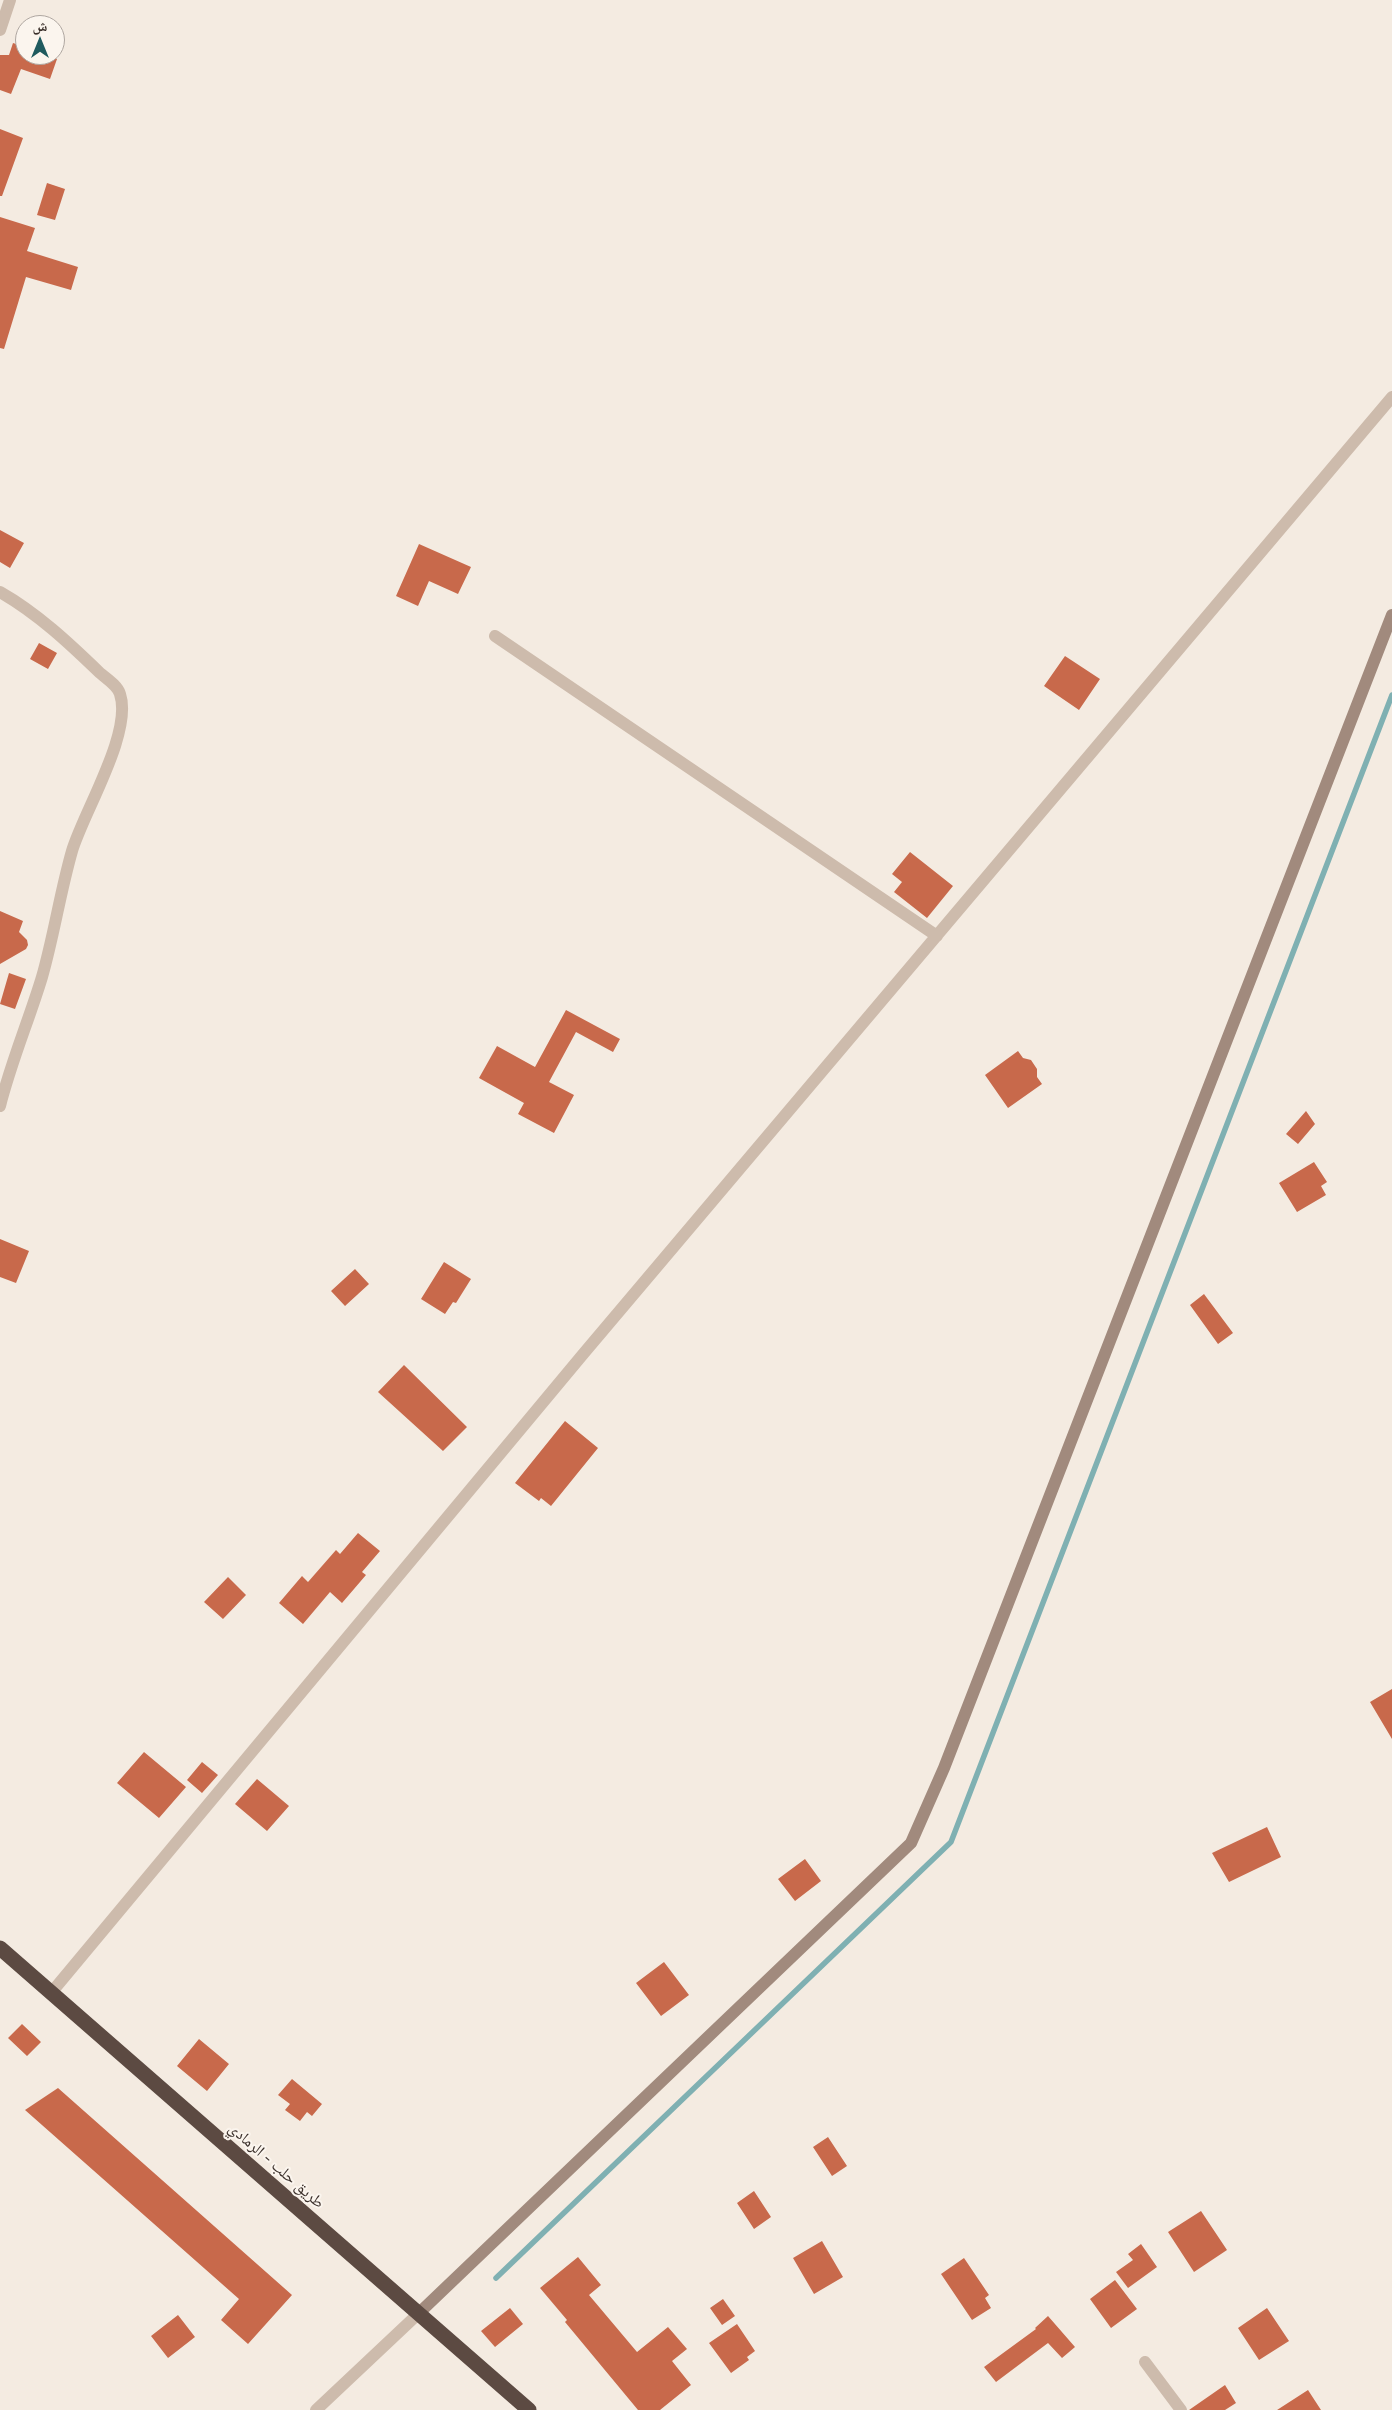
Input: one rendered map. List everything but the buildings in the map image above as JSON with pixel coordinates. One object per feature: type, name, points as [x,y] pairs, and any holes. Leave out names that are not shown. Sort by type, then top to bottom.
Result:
[{"type":"highway","name":"طريق حلب - الرمادي","points":[[0,1948],[529,2410]]},
{"type":"street","points":[[0,30],[10,0]]},
{"type":"street","points":[[51,1993],[584,1353],[1392,397]]},
{"type":"street","points":[[0,592],[16,601],[79,653],[120,692],[122,707],[119,730],[100,790],[82,824],[72,851],[42,978],[8,1072],[0,1106]]},
{"type":"street","points":[[316,2410],[911,1843],[955,1740],[1392,615]]},
{"type":"street","points":[[495,636],[937,936]]},
{"type":"street","points":[[1145,2362],[1181,2410]]},
{"type":"waterway","points":[[496,2278],[951,1842],[1392,695]]}]
